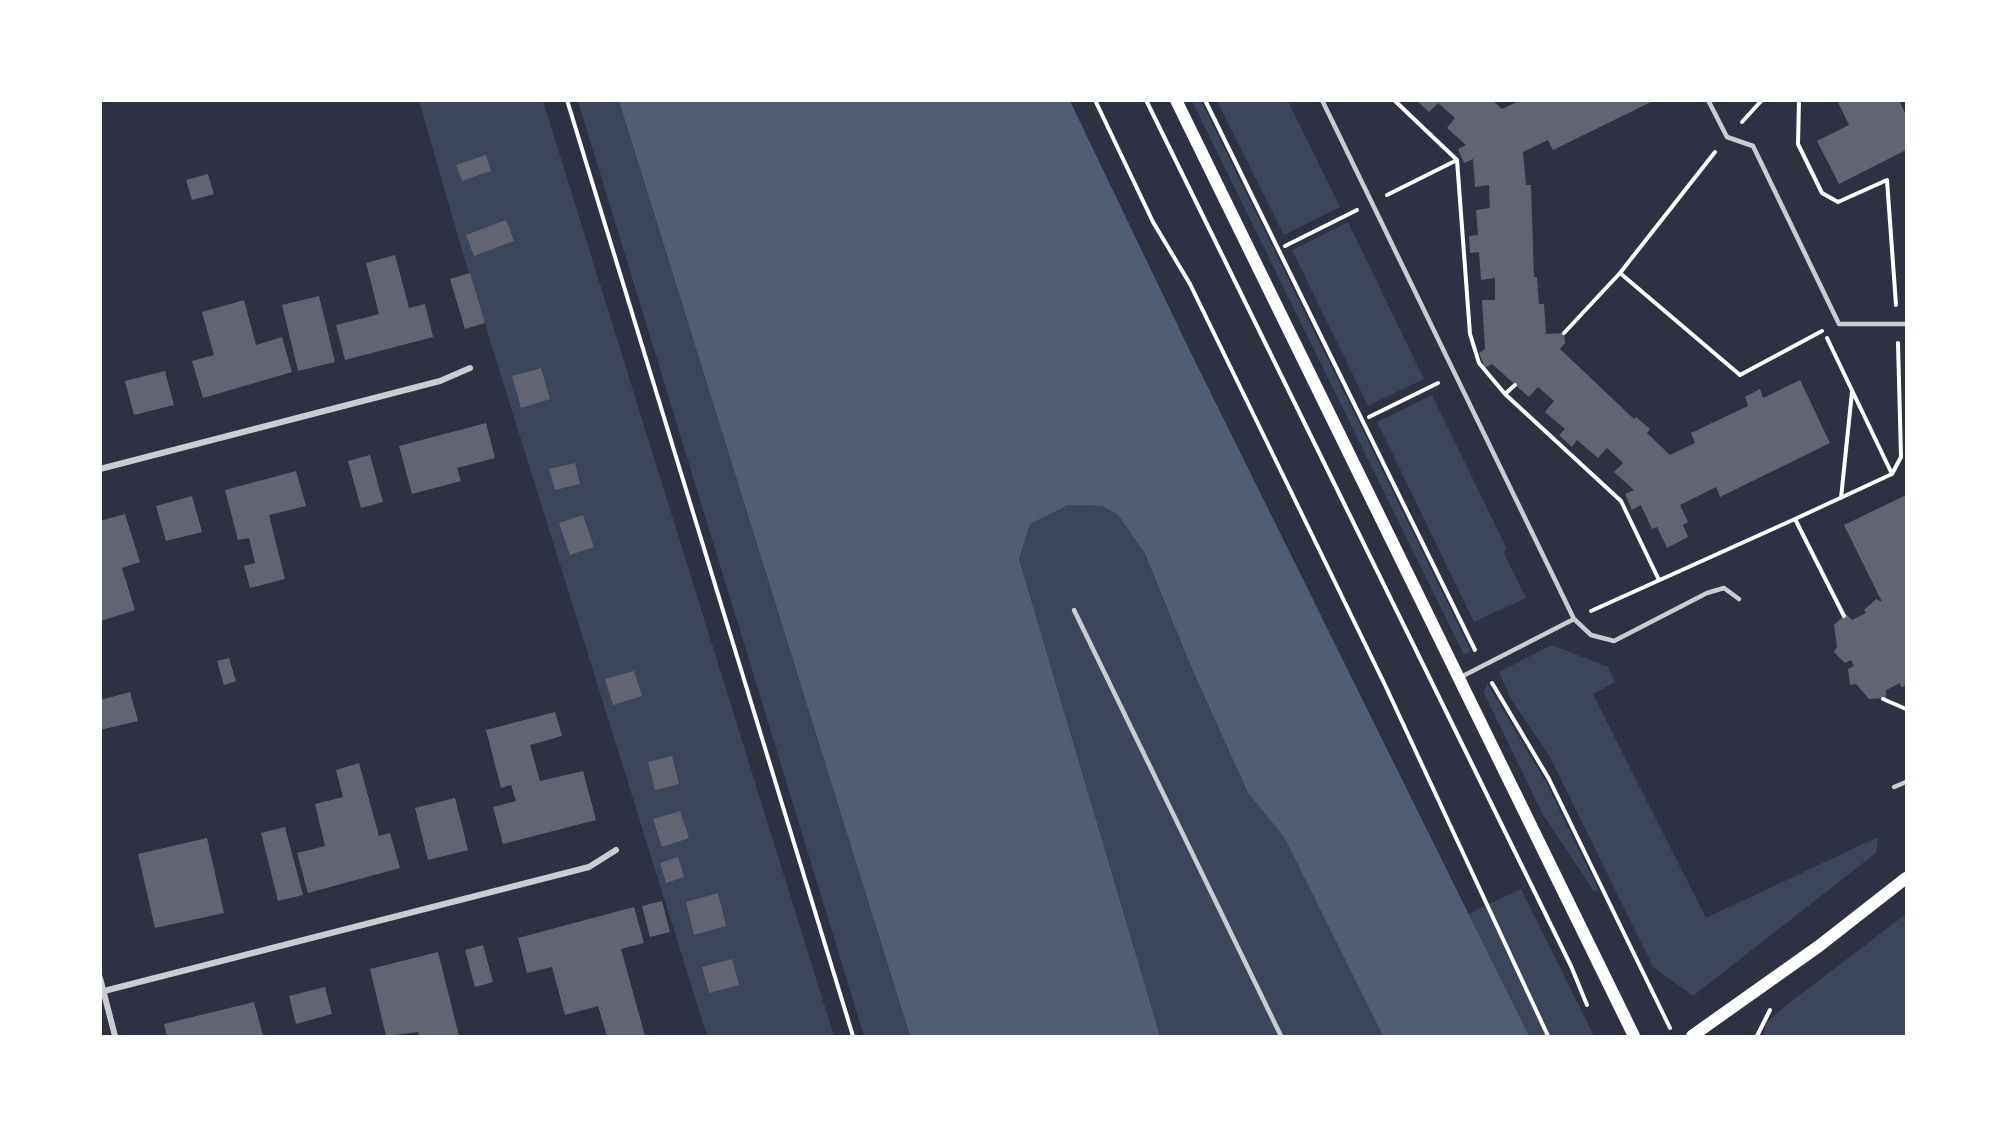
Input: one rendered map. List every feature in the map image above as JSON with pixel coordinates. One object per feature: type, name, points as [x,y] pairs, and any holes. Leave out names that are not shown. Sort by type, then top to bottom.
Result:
[{"type":"main road","points":[[1176,100],[1634,1036]]},
{"type":"main road","points":[[1692,1036],[1819,946],[1906,878]]},
{"type":"street","points":[[100,469],[440,381],[470,368]]},
{"type":"street","points":[[104,991],[589,867],[616,850]]},
{"type":"street","points":[[100,978],[115,1036]]},
{"type":"lane","points":[[1322,100],[1574,619],[1591,634],[1614,641],[1707,593],[1724,588],[1739,599]]},
{"type":"lane","points":[[1708,100],[1727,137],[1753,146],[1839,324],[1906,324]]},
{"type":"lane","points":[[1074,610],[1281,1036]]},
{"type":"lane","points":[[1459,678],[1574,619]]},
{"type":"lane","points":[[1894,787],[1906,782]]},
{"type":"path","points":[[567,100],[853,1036]]},
{"type":"path","points":[[1095,100],[1153,222],[1190,284],[1385,685],[1548,1036]]},
{"type":"path","points":[[1146,100],[1571,966],[1587,1005]]},
{"type":"path","points":[[1205,100],[1499,698],[1549,779],[1675,1036]]},
{"type":"path","points":[[1394,100],[1457,160],[1470,334],[1479,363],[1505,394],[1621,501],[1659,580]]},
{"type":"path","points":[[1564,333],[1620,273],[1727,137],[1762,100]]},
{"type":"path","points":[[1574,619],[1892,474],[1901,458],[1897,324],[1887,180],[1838,202],[1822,193],[1798,144],[1799,100]]},
{"type":"path","points":[[1620,273],[1740,375],[1823,330],[1839,324]]},
{"type":"path","points":[[1823,330],[1892,474]]},
{"type":"path","points":[[1369,417],[1479,363]]},
{"type":"path","points":[[1505,394],[1515,385]]},
{"type":"path","points":[[1841,499],[1852,391]]},
{"type":"path","points":[[1796,519],[1844,616]]},
{"type":"path","points":[[1883,699],[1906,709]]},
{"type":"shaded area","points":[[419,101],[543,101],[834,1036],[707,1036],[464,257]]},
{"type":"shaded area","points":[[578,101],[619,101],[910,1036],[864,1036]]},
{"type":"shaded area","points":[[619,101],[1070,101],[1189,349],[1529,1036],[1383,1036],[1284,837],[1248,793],[1192,669],[1145,554],[1118,515],[1102,506],[1068,505],[1030,524],[1019,559],[1160,1036],[910,1036]]},
{"type":"shaded area","points":[[1192,101],[1201,101],[1471,651],[1464,655]]},
{"type":"shaded area","points":[[1217,101],[1288,101],[1340,207],[1284,235]]},
{"type":"shaded area","points":[[1348,222],[1424,379],[1368,406],[1292,250]]},
{"type":"shaded area","points":[[1432,395],[1506,547],[1504,553],[1526,598],[1474,622],[1377,422]]},
{"type":"shaded area","points":[[1068,504],[1102,506],[1118,515],[1145,554],[1192,669],[1248,793],[1284,837],[1383,1036],[1160,1036],[1019,559],[1030,524]]},
{"type":"shaded area","points":[[1552,645],[1608,667],[1615,682],[1593,694],[1706,918],[1878,837],[1876,853],[1693,996],[1653,967],[1550,757],[1512,701],[1499,672]]},
{"type":"shaded area","points":[[1487,683],[1546,782],[1599,891],[1593,890],[1543,815],[1484,693]]},
{"type":"shaded area","points":[[1521,889],[1594,1036],[1529,1036],[1468,914]]},
{"type":"shaded area","points":[[1906,914],[1906,1036],[1763,1036],[1767,1022],[1780,1010]]},
{"type":"building","points":[[1416,100],[1492,100],[1502,109],[1521,100],[1655,100],[1553,150],[1548,140],[1523,152],[1526,185],[1531,185],[1534,277],[1537,277],[1539,304],[1544,304],[1546,334],[1564,333],[1565,343],[1560,349],[1634,419],[1636,417],[1650,429],[1647,433],[1670,455],[1695,443],[1691,433],[1748,406],[1745,397],[1760,389],[1763,398],[1800,380],[1830,443],[1720,497],[1716,487],[1680,505],[1688,522],[1683,525],[1688,537],[1667,548],[1657,527],[1652,529],[1641,505],[1632,510],[1625,494],[1634,490],[1614,472],[1623,463],[1607,448],[1598,458],[1577,440],[1572,447],[1559,435],[1565,429],[1545,412],[1554,401],[1538,387],[1529,397],[1492,364],[1485,368],[1479,353],[1485,349],[1482,300],[1495,300],[1495,278],[1481,280],[1479,252],[1470,253],[1469,236],[1478,235],[1476,210],[1490,208],[1489,185],[1475,187],[1473,159],[1464,163],[1458,149],[1466,145],[1447,128],[1455,118],[1438,103],[1429,112]]},
{"type":"building","points":[[1837,100],[1899,100],[1906,115],[1906,150],[1839,184],[1817,141],[1849,125]]},
{"type":"building","points":[[486,155],[491,171],[462,181],[456,165]]},
{"type":"building","points":[[208,174],[214,194],[192,200],[186,180]]},
{"type":"building","points":[[506,220],[514,241],[474,256],[466,235]]},
{"type":"building","points":[[395,255],[409,308],[425,304],[433,337],[345,360],[336,325],[379,314],[366,263]]},
{"type":"building","points":[[470,273],[485,323],[465,329],[450,279]]},
{"type":"building","points":[[319,296],[335,362],[298,371],[282,305]]},
{"type":"building","points":[[244,300],[256,345],[282,337],[292,372],[203,398],[192,361],[214,355],[202,312]]},
{"type":"building","points":[[541,368],[550,399],[521,408],[512,376]]},
{"type":"building","points":[[165,371],[174,405],[134,415],[125,381]]},
{"type":"building","points":[[486,423],[495,458],[457,468],[461,481],[412,494],[399,446]]},
{"type":"building","points":[[370,455],[383,502],[361,508],[348,461]]},
{"type":"building","points":[[575,463],[580,484],[555,490],[549,469]]},
{"type":"building","points":[[296,471],[306,506],[269,515],[285,579],[250,588],[244,566],[255,563],[249,538],[238,540],[225,490]]},
{"type":"building","points":[[1906,495],[1906,686],[1901,687],[1900,683],[1886,690],[1886,698],[1869,699],[1856,684],[1850,685],[1848,669],[1854,666],[1851,660],[1845,663],[1834,652],[1837,647],[1834,625],[1846,614],[1852,620],[1866,613],[1864,610],[1876,599],[1882,602],[1844,525]]},
{"type":"building","points":[[192,496],[202,532],[166,541],[156,506]]},
{"type":"building","points":[[125,514],[140,562],[122,568],[135,610],[101,621],[100,521]]},
{"type":"building","points":[[583,515],[594,547],[570,555],[559,523]]},
{"type":"building","points":[[229,658],[236,681],[224,685],[217,661]]},
{"type":"building","points":[[634,671],[642,696],[613,705],[605,679]]},
{"type":"building","points":[[130,692],[138,721],[100,730],[100,700]]},
{"type":"building","points":[[555,712],[562,736],[530,745],[540,781],[583,771],[596,820],[503,844],[493,807],[516,801],[511,785],[501,788],[486,730]]},
{"type":"building","points":[[672,756],[679,784],[655,790],[648,762]]},
{"type":"building","points":[[359,763],[379,836],[390,833],[400,868],[308,893],[297,853],[325,846],[315,804],[343,797],[336,770]]},
{"type":"building","points":[[455,798],[468,850],[428,860],[415,808]]},
{"type":"building","points":[[680,811],[689,838],[662,847],[653,819]]},
{"type":"building","points":[[285,827],[303,895],[278,901],[261,833]]},
{"type":"building","points":[[207,838],[224,913],[155,928],[138,854]]},
{"type":"building","points":[[678,857],[684,877],[666,883],[660,863]]},
{"type":"building","points":[[718,893],[726,926],[694,935],[686,902]]},
{"type":"building","points":[[662,901],[670,932],[650,937],[642,906]]},
{"type":"building","points":[[634,907],[644,943],[621,949],[645,1036],[607,1036],[598,1006],[565,1015],[552,967],[527,973],[518,938]]},
{"type":"building","points":[[483,945],[493,982],[475,987],[465,950]]},
{"type":"building","points":[[438,952],[459,1036],[420,1036],[418,1032],[386,1036],[370,969]]},
{"type":"building","points":[[732,959],[739,985],[709,993],[702,967]]},
{"type":"building","points":[[325,987],[332,1014],[296,1024],[289,996]]},
{"type":"building","points":[[254,1002],[263,1036],[167,1036],[164,1024]]}]
